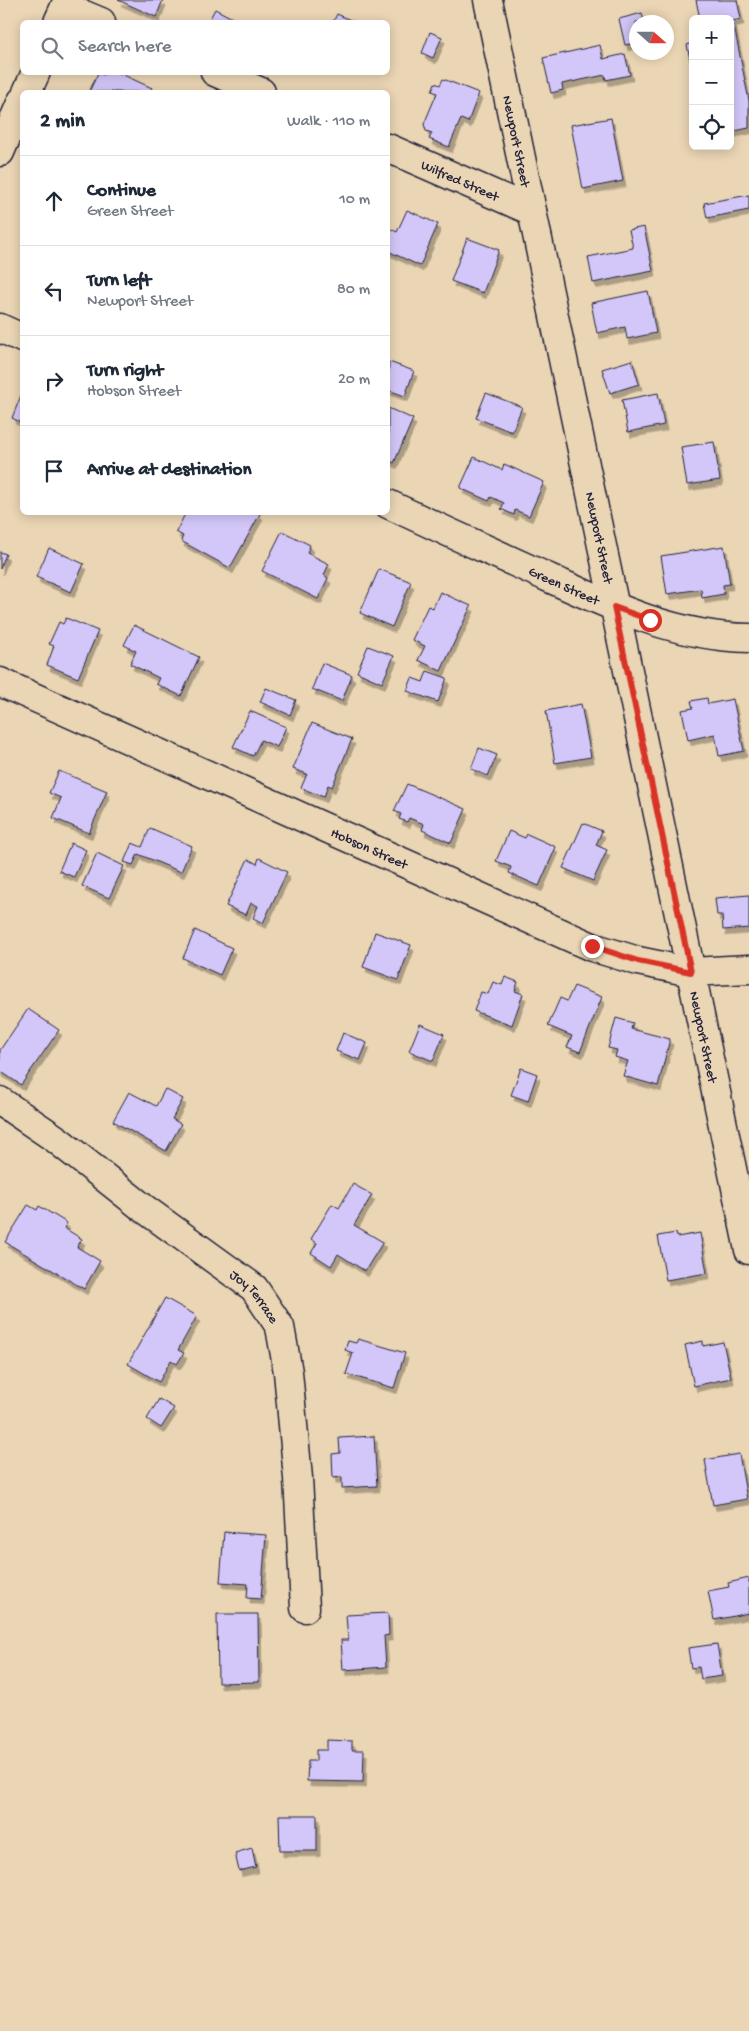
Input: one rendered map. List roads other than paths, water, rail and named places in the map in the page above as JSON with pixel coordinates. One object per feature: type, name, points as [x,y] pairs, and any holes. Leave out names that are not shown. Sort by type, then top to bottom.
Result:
[{"type":"street","name":"Newport Street","points":[[488,0],[749,1250]]},
{"type":"street","points":[[64,10],[95,20]]},
{"type":"street","points":[[27,90],[34,75]]},
{"type":"street","points":[[222,75],[256,90]]},
{"type":"street","points":[[0,152],[20,107]]},
{"type":"street","name":"Wilfred Street","points":[[390,149],[532,211]]},
{"type":"street","points":[[0,328],[20,337]]},
{"type":"street","name":"Green Street","points":[[390,505],[614,607],[682,630],[711,635],[749,638]]},
{"type":"street","name":"Hobson Street","points":[[0,682],[592,946],[638,961],[691,972],[749,969]]},
{"type":"street","name":"Joy Terrace","points":[[0,1101],[56,1139],[142,1207],[254,1288],[280,1327],[288,1372],[298,1478],[305,1608]]}]
